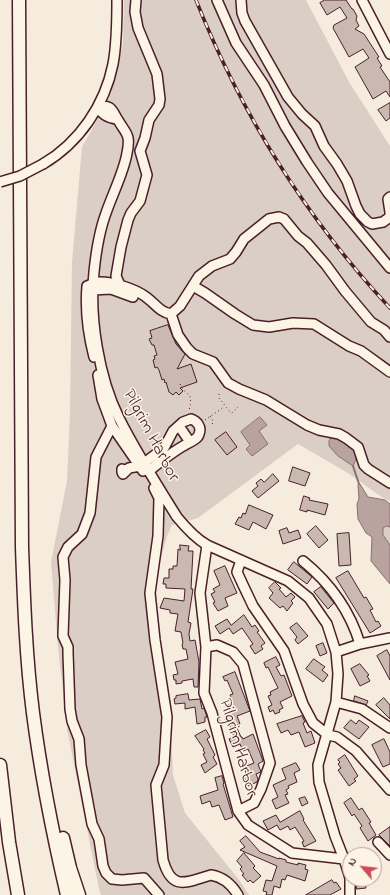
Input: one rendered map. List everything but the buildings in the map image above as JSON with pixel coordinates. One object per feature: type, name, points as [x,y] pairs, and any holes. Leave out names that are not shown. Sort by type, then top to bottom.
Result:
[{"type":"highway","points":[[19,0],[23,582],[30,684],[43,781],[67,895]]},
{"type":"highway","points":[[0,765],[6,820],[18,895]]},
{"type":"highway","points":[[43,781],[56,807],[67,857],[79,895]]},
{"type":"street","points":[[0,182],[20,176],[43,164],[65,148],[87,124],[98,106],[108,83],[113,64],[117,0]]},
{"type":"street","points":[[120,285],[116,276],[121,247],[128,220],[131,212],[140,201],[147,175],[140,151],[149,120],[160,99],[157,74],[138,28],[135,12],[136,0]]},
{"type":"street","points":[[217,0],[236,43],[264,85],[285,126],[307,162],[328,192],[390,268]]},
{"type":"street","points":[[241,0],[242,13],[245,21],[288,97],[314,126],[324,146],[337,164],[347,182],[360,214],[372,224],[383,222],[390,217],[388,199],[390,197]]},
{"type":"street","points":[[362,0],[390,54]]},
{"type":"street","name":"Pilgrim Harbor","points":[[98,106],[103,114],[109,118],[117,119],[128,134],[127,153],[105,215],[99,239],[92,287],[94,326],[105,380],[118,418],[144,467],[177,517],[198,540],[288,581],[309,598],[327,624],[336,652],[338,674],[336,702],[328,735],[318,765],[319,782],[335,836],[342,854]]},
{"type":"street","points":[[171,314],[180,306],[192,286],[207,269],[230,259],[244,239],[269,219],[279,217],[284,219],[298,236],[307,243],[370,321],[384,330],[390,337]]},
{"type":"street","points":[[92,287],[98,282],[120,285],[142,294],[159,309],[171,314]]},
{"type":"street","points":[[133,297],[111,289],[87,286],[86,304],[91,344],[102,399],[112,426],[144,467],[159,498],[158,536],[150,593],[167,717],[164,765],[156,785],[163,860],[170,878],[178,882],[184,883],[211,875],[232,885],[238,895]]},
{"type":"street","points":[[192,286],[253,325],[269,327],[294,322],[314,324],[349,346],[361,351],[390,372]]},
{"type":"street","points":[[171,314],[178,335],[187,348],[193,354],[213,362],[228,383],[266,400],[307,425],[320,430],[339,434],[346,438],[358,447],[364,465],[390,483]]},
{"type":"street","points":[[126,470],[131,466],[144,467],[190,442],[200,434],[198,424],[194,420],[188,420],[179,426],[170,434],[164,448],[144,467]]},
{"type":"street","points":[[112,426],[96,457],[90,513],[87,522],[82,534],[68,547],[63,557],[65,580],[63,636],[68,647],[70,709],[72,721],[79,739],[81,765],[92,824],[98,839],[106,873],[112,879],[127,880],[144,878],[160,895]]},
{"type":"street","points":[[179,426],[190,442]]},
{"type":"street","name":"Pilgrim Harbor","points":[[207,545],[200,593],[206,647],[204,693],[212,713],[238,811],[248,825],[292,853],[342,859]]},
{"type":"street","points":[[241,560],[237,572],[242,585],[284,651],[303,704],[313,723],[328,735],[337,737],[356,751],[390,790]]},
{"type":"street","points":[[303,561],[319,574],[341,602],[360,644]]},
{"type":"street","points":[[336,652],[360,644],[390,638]]},
{"type":"street","name":"Pilgrim Harbor","points":[[206,647],[217,645],[232,652],[243,664],[270,763],[254,804],[238,811]]},
{"type":"street","points":[[336,702],[362,709],[390,728]]},
{"type":"street","points":[[378,842],[390,855]]},
{"type":"path","points":[[180,384],[182,389],[189,394],[191,398],[188,420]]},
{"type":"path","points":[[219,394],[219,398],[229,412],[232,413],[238,407]]},
{"type":"path","points":[[198,424],[225,407]]},
{"type":"path","points":[[210,416],[213,421],[212,425]]},
{"type":"shaded area","points":[[124,0],[306,0],[349,82],[390,146],[390,501],[383,498],[348,473],[298,444],[198,518],[172,525],[167,536],[154,584],[170,712],[173,775],[185,813],[240,881],[249,895],[101,895],[67,729],[51,562],[67,481],[70,413],[72,262],[82,147],[110,97],[123,43]]},
{"type":"shaded area","points":[[260,417],[267,425],[259,431],[268,444],[252,456],[246,449],[250,445],[241,432]]},
{"type":"shaded area","points":[[332,437],[336,437],[353,447],[357,457],[353,466],[338,456],[329,446],[329,441]]},
{"type":"shaded area","points":[[360,484],[368,497],[385,500],[390,504],[390,527],[386,526],[383,528],[383,535],[390,545],[390,584],[371,561],[372,537],[366,533],[358,519],[358,485]]},
{"type":"shaded area","points":[[386,526],[390,527],[390,545],[383,535],[383,528]]},
{"type":"waterway","points":[[353,466],[359,484]]},
{"type":"railway","points":[[196,0],[234,83],[255,124],[279,163],[331,238],[390,308]]}]
